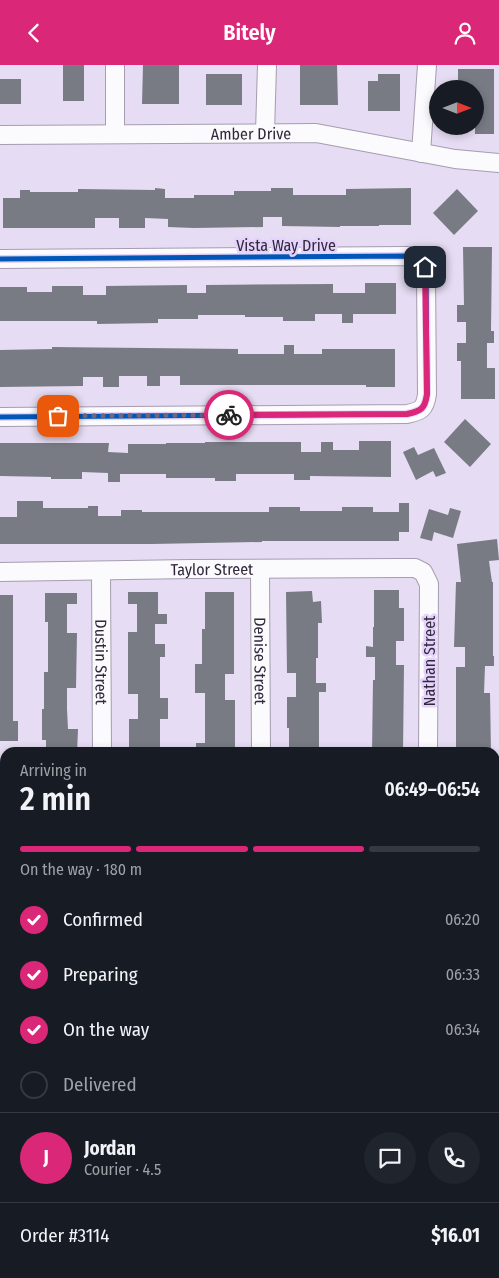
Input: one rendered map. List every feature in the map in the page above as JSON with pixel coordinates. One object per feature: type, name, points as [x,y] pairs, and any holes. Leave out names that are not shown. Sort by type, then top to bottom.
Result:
[{"type":"street","points":[[115,65],[115,134]]},
{"type":"street","points":[[265,133],[267,65]]},
{"type":"street","points":[[421,153],[427,65]]},
{"type":"street","name":"Amber Drive","points":[[0,135],[316,133],[455,159],[499,163]]},
{"type":"street","name":"Vista Way Drive","points":[[0,259],[406,256],[417,258],[422,261],[426,275],[427,394],[422,409],[407,414],[0,417]]},
{"type":"street","name":"Taylor Street","points":[[0,572],[415,568],[423,571]]},
{"type":"street","name":"Denise Street","points":[[260,570],[261,747]]},
{"type":"street","name":"Dustin Street","points":[[102,571],[102,747]]},
{"type":"street","name":"Nathan Street","points":[[423,571],[429,584],[428,747]]},
{"type":"building","points":[[63,65],[84,65],[84,101],[63,101]]},
{"type":"building","points":[[143,65],[179,65],[179,104],[142,104]]},
{"type":"building","points":[[300,65],[337,65],[338,105],[300,105]]},
{"type":"building","points":[[458,69],[494,69],[494,134],[484,134],[484,80],[458,80]]},
{"type":"building","points":[[206,74],[242,74],[242,105],[206,105]]},
{"type":"building","points":[[378,74],[400,74],[400,111],[368,111],[368,81],[378,81]]},
{"type":"building","points":[[0,79],[21,79],[21,104],[0,104]]},
{"type":"building","points":[[155,188],[165,189],[165,198],[194,198],[194,195],[234,195],[234,191],[271,191],[271,188],[293,188],[293,195],[346,195],[346,189],[411,188],[411,225],[282,226],[282,217],[263,217],[263,227],[194,228],[168,227],[168,219],[145,218],[145,228],[119,228],[119,218],[95,218],[95,228],[3,228],[3,198],[20,198],[20,190],[30,190],[30,192],[78,192],[78,189],[155,190]]},
{"type":"building","points":[[457,189],[478,211],[454,235],[433,213]]},
{"type":"building","points":[[463,247],[492,247],[491,331],[494,331],[494,343],[487,343],[487,368],[495,368],[495,399],[461,399],[461,361],[457,361],[457,343],[466,343],[466,322],[457,322],[457,305],[464,305]]},
{"type":"building","points":[[365,283],[396,283],[396,314],[353,314],[353,323],[342,323],[342,314],[315,314],[315,321],[283,321],[283,317],[245,317],[245,315],[198,315],[198,319],[158,319],[158,323],[97,324],[97,321],[0,321],[0,287],[27,287],[27,292],[52,292],[52,286],[83,286],[83,295],[106,295],[106,286],[187,285],[187,293],[206,293],[206,285],[333,284],[333,293],[365,293]]},
{"type":"building","points":[[284,345],[294,345],[294,354],[322,354],[322,349],[395,349],[395,387],[366,387],[366,385],[180,385],[180,376],[160,376],[160,386],[147,386],[147,376],[119,376],[119,387],[103,387],[103,377],[83,377],[83,386],[0,387],[0,350],[52,349],[52,347],[238,349],[238,354],[284,354]]},
{"type":"building","points":[[465,419],[491,444],[470,467],[444,442]]},
{"type":"building","points":[[359,441],[391,441],[391,477],[310,476],[310,480],[294,480],[294,474],[236,474],[236,481],[215,481],[215,478],[166,478],[166,474],[120,474],[120,482],[108,482],[108,473],[82,472],[82,479],[0,476],[0,443],[109,443],[108,452],[128,453],[128,444],[301,442],[301,452],[321,452],[321,442],[333,442],[333,450],[359,450]]},
{"type":"building","points":[[414,447],[418,455],[434,448],[446,473],[436,477],[433,471],[416,480],[403,452]]},
{"type":"building","points":[[17,501],[43,501],[43,508],[88,508],[88,506],[98,506],[98,516],[121,516],[121,510],[142,510],[142,512],[269,512],[269,507],[300,507],[300,511],[342,511],[342,507],[373,507],[373,512],[399,512],[399,503],[409,503],[409,532],[399,532],[399,541],[0,544],[0,517],[17,517]]},
{"type":"building","points":[[450,508],[461,511],[453,538],[434,532],[432,541],[420,538],[429,509],[448,515]]},
{"type":"building","points":[[497,539],[499,560],[489,561],[493,582],[494,666],[485,666],[484,693],[490,693],[491,747],[456,747],[456,667],[465,667],[465,647],[454,647],[456,582],[461,582],[457,544]]},
{"type":"building","points":[[374,590],[399,590],[399,608],[404,608],[404,641],[396,641],[396,665],[404,665],[403,747],[372,747],[375,657],[366,657],[366,646],[373,647]]},
{"type":"building","points":[[312,591],[313,602],[321,601],[322,623],[318,623],[316,683],[326,683],[326,692],[319,692],[319,747],[289,747],[287,697],[296,697],[296,673],[287,673],[286,592]]},
{"type":"building","points":[[128,592],[158,592],[158,614],[167,614],[167,624],[155,624],[155,644],[165,644],[165,657],[160,657],[160,698],[168,698],[168,719],[160,719],[160,747],[129,747],[129,719],[138,719],[138,694],[128,694],[128,632],[137,632],[137,604],[128,604]]},
{"type":"building","points":[[205,592],[234,592],[234,674],[225,674],[225,700],[235,700],[235,747],[196,747],[196,743],[205,743],[205,693],[195,693],[195,664],[202,664],[202,629],[205,629]]},
{"type":"building","points":[[45,593],[77,593],[77,604],[67,604],[67,633],[77,633],[76,688],[67,688],[67,709],[68,729],[78,729],[77,747],[46,747],[46,740],[42,740],[44,672],[48,672],[48,622],[45,622]]},
{"type":"building","points":[[0,595],[13,595],[13,721],[18,721],[18,741],[0,741]]},
{"type":"cycle path","points":[[0,259],[406,256],[415,258],[424,266],[426,275],[427,394],[422,409],[407,414],[0,417]]},
{"type":"way so far","points":[[58,416],[229,415]]},
{"type":"route","points":[[229,415],[407,414],[422,409],[427,394],[425,267]]}]
